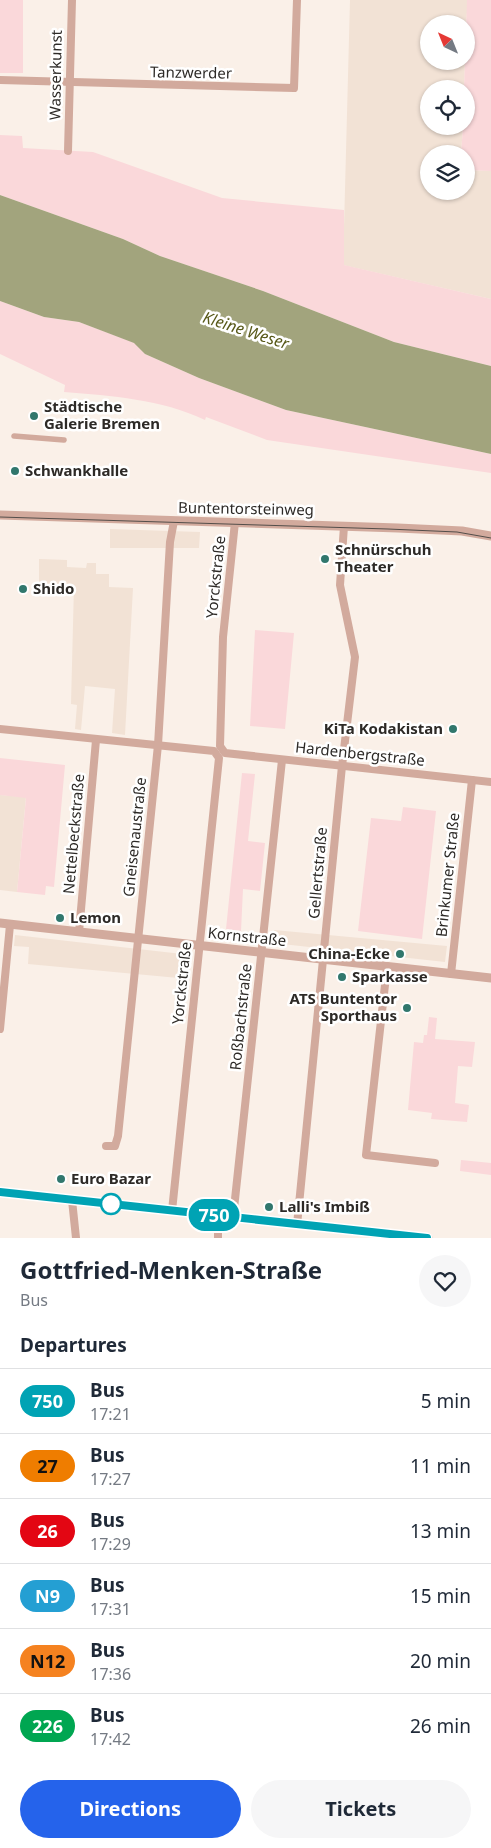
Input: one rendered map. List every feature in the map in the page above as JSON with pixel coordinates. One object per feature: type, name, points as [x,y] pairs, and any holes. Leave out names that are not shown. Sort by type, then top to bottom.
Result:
[{"type":"street","name":"Wasserkunst","points":[[68,151],[72,0]]},
{"type":"street","name":"Tanzwerder","points":[[0,80],[70,81],[76,83],[165,86],[294,88],[297,0]]},
{"type":"street","points":[[14,436],[64,440]]},
{"type":"street","name":"Buntentorsteinweg","points":[[0,516],[456,530],[491,536]]},
{"type":"street","name":"Gneisenaustraße","points":[[106,1146],[115,1146],[118,1136],[158,745],[170,542],[174,521]]},
{"type":"street","name":"Yorckstraße","points":[[172,1211],[222,756],[220,746],[223,637],[235,522]]},
{"type":"street","name":"Gellertstraße","points":[[297,1225],[342,766],[356,657],[340,585],[344,526]]},
{"type":"street","name":"Hardenbergstraße","points":[[0,729],[214,751],[222,756],[282,760],[491,782]]},
{"type":"street","name":"Nettelbeckstraße","points":[[79,932],[96,740]]},
{"type":"street","name":"Roßbachstraße","points":[[233,1218],[282,760]]},
{"type":"street","name":"Brinkumer Straße","points":[[451,974],[472,780]]},
{"type":"street","name":"Kornstraße","points":[[0,923],[491,978]]},
{"type":"street","points":[[0,1030],[10,925]]},
{"type":"street","points":[[387,967],[366,1155],[435,1163]]},
{"type":"street","points":[[0,1192],[297,1225],[351,1234],[428,1238]]},
{"type":"street","points":[[72,1200],[76,1238]]},
{"type":"street","points":[[218,1216],[218,1238]]},
{"type":"shaded area","points":[[0,0],[23,0],[23,73],[0,73]]},
{"type":"shaded area","points":[[350,0],[468,0],[467,15],[420,15],[420,70],[465,70],[464,80],[420,80],[420,135],[462,135],[462,145],[420,145],[420,200],[475,200],[475,170],[491,171],[491,299],[343,265]]},
{"type":"shaded area","points":[[467,0],[491,0],[491,171],[475,170],[475,145],[462,145],[462,135],[475,135],[475,80],[464,80],[465,70],[475,70],[475,15],[466,15]]},
{"type":"shaded area","points":[[0,135],[22,136],[23,148],[93,152],[222,198],[344,210],[344,265],[491,299],[491,366],[394,342],[263,291],[160,256],[123,239],[0,195]]},
{"type":"shaded area","points":[[0,301],[44,317],[79,322],[135,343],[145,354],[199,378],[286,410],[491,454],[491,473],[267,440],[206,417],[205,420],[171,407],[118,397],[64,392],[65,385],[0,354]]},
{"type":"shaded area","points":[[110,529],[200,532],[199,548],[110,548]]},
{"type":"shaded area","points":[[39,559],[67,560],[67,567],[86,568],[87,563],[96,563],[96,574],[109,574],[109,587],[133,588],[125,735],[112,733],[115,689],[85,686],[81,730],[75,729],[77,705],[71,704],[74,585],[39,584]]},
{"type":"shaded area","points":[[255,630],[294,633],[285,729],[250,726]]},
{"type":"shaded area","points":[[0,758],[65,765],[54,887],[46,886],[45,895],[17,892],[26,798],[0,795]]},
{"type":"shaded area","points":[[242,773],[255,774],[248,841],[265,843],[260,891],[243,889],[241,931],[226,929]]},
{"type":"shaded area","points":[[0,795],[26,797],[17,892],[0,890]]},
{"type":"shaded area","points":[[403,807],[436,811],[422,939],[358,931],[371,818],[401,821]]},
{"type":"shaded area","points":[[274,930],[447,946],[445,962],[273,943]]},
{"type":"shaded area","points":[[15,935],[191,955],[189,979],[28,964],[29,947],[14,946]]},
{"type":"shaded area","points":[[429,1017],[437,1018],[435,1039],[475,1042],[472,1067],[458,1066],[455,1103],[469,1105],[467,1122],[431,1119],[432,1113],[408,1110],[414,1042],[423,1043],[424,1035],[427,1035]]},
{"type":"shaded area","points":[[461,1160],[491,1163],[491,1175],[460,1171]]},
{"type":"water","name":"Kleine Weser","points":[[0,195],[123,239],[160,256],[263,291],[394,342],[491,366],[491,454],[286,410],[199,378],[145,354],[134,343],[79,322],[44,317],[0,301]]},
{"type":"tram line","points":[[0,517],[388,529],[457,532],[491,538]]},
{"type":"bus line","name":"750","points":[[0,1192],[427,1238]]},
{"type":"place","name":"Städtische Galerie Bremen","points":[[34,416]]},
{"type":"place","name":"Schwankhalle","points":[[15,471]]},
{"type":"place","name":"Schnürschuh Theater","points":[[325,559]]},
{"type":"place","name":"Shido","points":[[23,589]]},
{"type":"place","name":"KiTa Kodakistan","points":[[453,729]]},
{"type":"place","name":"Lemon","points":[[60,918]]},
{"type":"place","name":"China-Ecke","points":[[400,954]]},
{"type":"place","name":"Sparkasse","points":[[342,977]]},
{"type":"place","name":"ATS Buntentor Sporthaus","points":[[407,1008]]},
{"type":"place","name":"Euro Bazar","points":[[61,1179]]},
{"type":"place","name":"Lalli's Imbiß","points":[[269,1207]]}]
